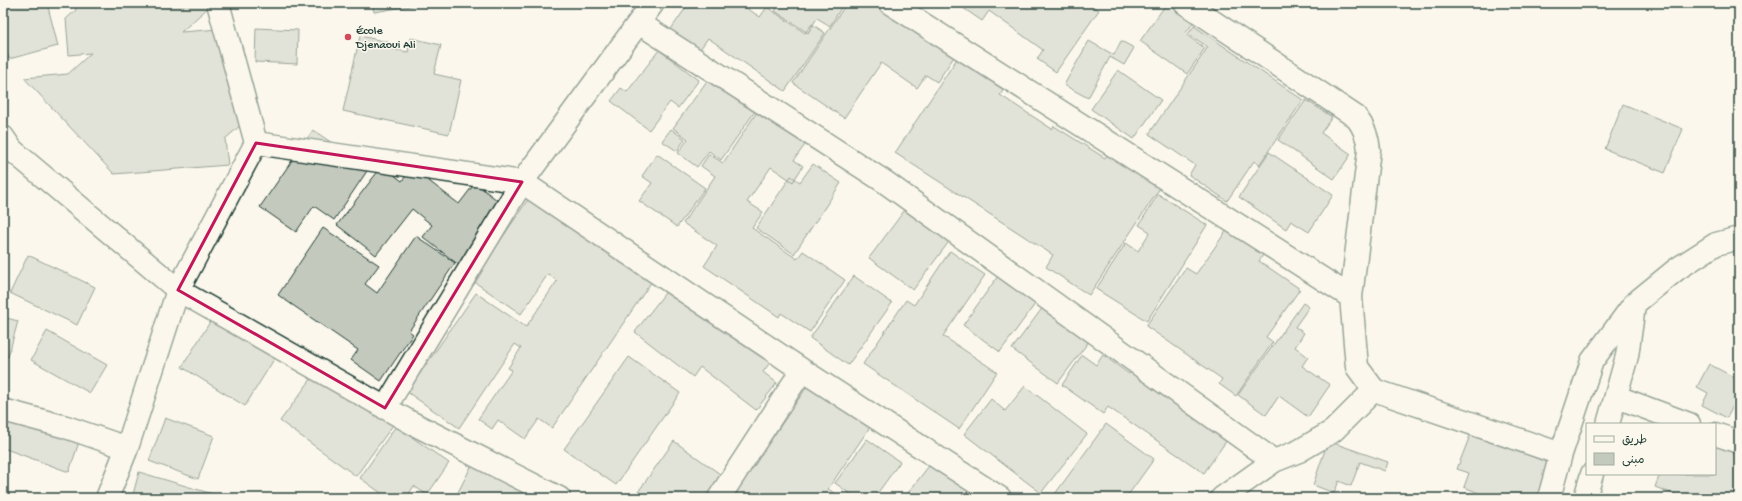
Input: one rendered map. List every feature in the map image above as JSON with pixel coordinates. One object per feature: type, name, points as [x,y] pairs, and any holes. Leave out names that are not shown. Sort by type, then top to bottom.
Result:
[{"type":"street","points":[[107,498],[127,448],[178,290],[256,143],[218,3]]},
{"type":"street","points":[[385,408],[522,182],[653,3]]},
{"type":"street","points":[[890,3],[1351,297]]},
{"type":"street","points":[[1185,3],[1356,117],[1362,125],[1368,140],[1369,150],[1351,297],[1357,367],[1374,390],[1561,454]]},
{"type":"street","points":[[639,23],[885,182],[1274,461]]},
{"type":"street","points":[[256,143],[522,182],[802,370],[1000,498]]},
{"type":"street","points":[[6,146],[178,290],[385,408],[559,498]]},
{"type":"street","points":[[1549,498],[1561,454],[1592,361],[1634,304],[1677,269],[1716,244],[1739,238]]},
{"type":"street","points":[[1608,423],[1617,397],[1627,356],[1634,304]]},
{"type":"street","points":[[719,498],[802,370]]},
{"type":"street","points":[[1222,498],[1274,461],[1299,451],[1333,431],[1374,390]]},
{"type":"street","points":[[1617,397],[1686,423]]},
{"type":"street","points":[[3,410],[66,427],[127,448]]},
{"type":"street","points":[[1716,434],[1739,442]]},
{"type":"street","points":[[1585,498],[1592,475]]},
{"type":"highlighted area","points":[[256,143],[522,182],[385,408],[178,290]]},
{"type":"building","points":[[3,3],[47,3],[58,46],[9,59],[3,41]]},
{"type":"building","points":[[75,3],[208,3],[209,7],[181,32],[232,28],[240,126],[225,139],[228,165],[114,174],[24,78],[68,74],[91,53],[69,55],[66,19],[76,10]]},
{"type":"building","points":[[372,3],[416,3],[416,5],[374,12]]},
{"type":"building","points":[[689,3],[739,3],[760,17],[767,7],[805,33],[812,24],[825,33],[785,91],[708,38],[698,52],[669,32]]},
{"type":"building","points":[[778,3],[844,3],[830,26],[817,18],[808,33],[775,11],[779,4]]},
{"type":"building","points":[[847,3],[907,3],[906,26],[938,47],[945,37],[960,48],[937,82],[926,75],[917,88],[881,63],[844,118],[793,83]]},
{"type":"building","points":[[956,3],[1092,3],[1091,5],[1099,10],[1056,72],[1037,59],[1043,50],[989,11],[982,21]]},
{"type":"building","points":[[1167,3],[1173,3],[1196,19],[1185,34],[1205,48],[1187,74],[1140,41]]},
{"type":"building","points":[[1194,26],[1303,100],[1259,165],[1254,161],[1227,201],[1189,175],[1195,165],[1149,134],[1208,47],[1188,34]]},
{"type":"building","points":[[256,28],[298,30],[297,64],[255,62]]},
{"type":"building","points":[[360,36],[388,42],[387,48],[408,52],[411,38],[441,45],[434,74],[461,80],[449,134],[343,111]]},
{"type":"building","points":[[1089,41],[1114,55],[1121,41],[1134,48],[1124,65],[1110,57],[1088,98],[1064,85]]},
{"type":"building","points":[[659,50],[699,80],[678,108],[670,102],[649,130],[611,101],[621,88],[627,92]]},
{"type":"building","points":[[960,54],[1007,85],[1000,95],[1052,129],[1054,126],[1105,158],[1114,145],[1166,179],[1089,295],[1046,267],[1053,255],[895,153]]},
{"type":"building","points":[[1118,70],[1161,100],[1134,139],[1091,109]]},
{"type":"building","points":[[712,74],[758,107],[721,160],[709,151],[697,167],[678,153],[688,139],[673,128]]},
{"type":"building","points":[[1306,100],[1332,117],[1321,133],[1351,154],[1334,179],[1278,140]]},
{"type":"building","points":[[1623,104],[1683,129],[1665,173],[1605,149]]},
{"type":"building","points":[[759,109],[807,142],[794,160],[803,166],[793,182],[771,167],[747,202],[763,212],[752,228],[797,259],[803,251],[845,280],[810,332],[781,313],[779,317],[704,266],[717,246],[683,223],[715,176],[701,166],[709,154],[723,163]]},
{"type":"building","points":[[671,129],[685,139],[677,151],[662,141]]},
{"type":"building","points":[[313,130],[369,168],[334,220],[314,206],[296,232],[260,207]]},
{"type":"building","points":[[1269,152],[1333,195],[1309,232],[1291,221],[1286,229],[1239,197]]},
{"type":"building","points":[[657,154],[705,188],[677,227],[639,201],[652,183],[642,176]]},
{"type":"building","points":[[813,164],[841,183],[794,254],[756,228],[791,176],[800,182]]},
{"type":"building","points":[[382,166],[402,181],[412,168],[459,204],[475,183],[506,207],[460,266],[423,237],[432,225],[412,209],[376,255],[337,225]]},
{"type":"building","points":[[1158,194],[1207,225],[1147,321],[1096,289],[1126,243],[1138,251],[1150,232],[1139,225]]},
{"type":"building","points":[[529,198],[652,281],[552,428],[539,419],[525,439],[498,420],[492,429],[478,419],[512,370],[508,368],[521,348],[515,344],[459,428],[407,392],[476,293],[526,327],[557,281],[548,274],[521,314],[473,281]]},
{"type":"building","points":[[907,207],[951,239],[913,290],[869,258]]},
{"type":"building","points":[[1229,227],[1265,252],[1259,261],[1300,289],[1266,337],[1273,342],[1236,396],[1219,384],[1222,379],[1146,326],[1186,268],[1196,274]]},
{"type":"building","points":[[323,228],[379,265],[365,284],[377,293],[416,236],[455,263],[409,331],[413,334],[381,381],[351,360],[358,350],[278,295]]},
{"type":"building","points":[[950,251],[985,275],[943,336],[997,372],[959,429],[863,364],[906,300],[914,305]]},
{"type":"building","points":[[28,255],[95,287],[77,325],[10,293]]},
{"type":"building","points":[[1008,262],[1046,289],[1000,352],[963,325]]},
{"type":"building","points":[[854,276],[892,303],[848,365],[810,338]]},
{"type":"building","points":[[668,289],[736,340],[739,336],[771,361],[763,372],[777,383],[756,410],[700,367],[693,377],[635,332]]},
{"type":"building","points":[[1055,291],[1101,325],[1058,383],[1012,349]]},
{"type":"building","points":[[1303,303],[1309,307],[1295,327],[1304,333],[1295,347],[1308,357],[1302,366],[1330,385],[1308,417],[1279,396],[1266,415],[1238,395]]},
{"type":"building","points":[[218,309],[281,348],[245,406],[182,367]]},
{"type":"building","points":[[3,317],[18,321],[8,357],[3,356]]},
{"type":"building","points":[[47,331],[107,365],[90,393],[31,360]]},
{"type":"building","points":[[1082,355],[1096,365],[1103,355],[1129,374],[1141,357],[1229,437],[1204,473],[1108,407],[1103,414],[1062,385]]},
{"type":"building","points":[[629,357],[680,393],[616,485],[564,449]]},
{"type":"building","points":[[1709,364],[1739,380],[1739,394],[1727,418],[1702,405],[1708,393],[1697,387]]},
{"type":"building","points":[[320,367],[396,421],[356,476],[280,421]]},
{"type":"building","points":[[810,382],[872,424],[828,489],[842,498],[732,498]]},
{"type":"building","points":[[1025,386],[1087,434],[1041,493],[964,434],[991,399],[1005,411]]},
{"type":"building","points":[[3,411],[80,439],[69,472],[3,448]]},
{"type":"building","points":[[165,418],[214,436],[198,479],[149,461]]},
{"type":"building","points":[[1106,424],[1154,459],[1126,498],[1052,498]]},
{"type":"building","points":[[396,426],[449,463],[427,495],[414,486],[406,498],[388,498],[360,478]]},
{"type":"building","points":[[1471,433],[1559,467],[1547,498],[1491,498],[1464,487],[1469,473],[1457,469]]},
{"type":"building","points":[[867,439],[900,462],[874,498],[856,498],[835,483]]},
{"type":"building","points":[[674,441],[727,479],[714,498],[646,498],[638,492]]},
{"type":"building","points":[[1328,441],[1388,462],[1385,471],[1360,462],[1351,486],[1339,481],[1334,493],[1313,485]]},
{"type":"building","points":[[1716,446],[1739,455],[1739,482],[1733,498],[1684,498],[1655,487],[1660,475],[1716,475]]},
{"type":"building","points":[[475,459],[537,492],[533,498],[455,498]]},
{"type":"building","points":[[932,462],[979,498],[904,498]]},
{"type":"building","points":[[139,472],[216,495],[215,498],[132,498]]},
{"type":"place","name":"École Djenaoui Ali","points":[[348,37]]}]
